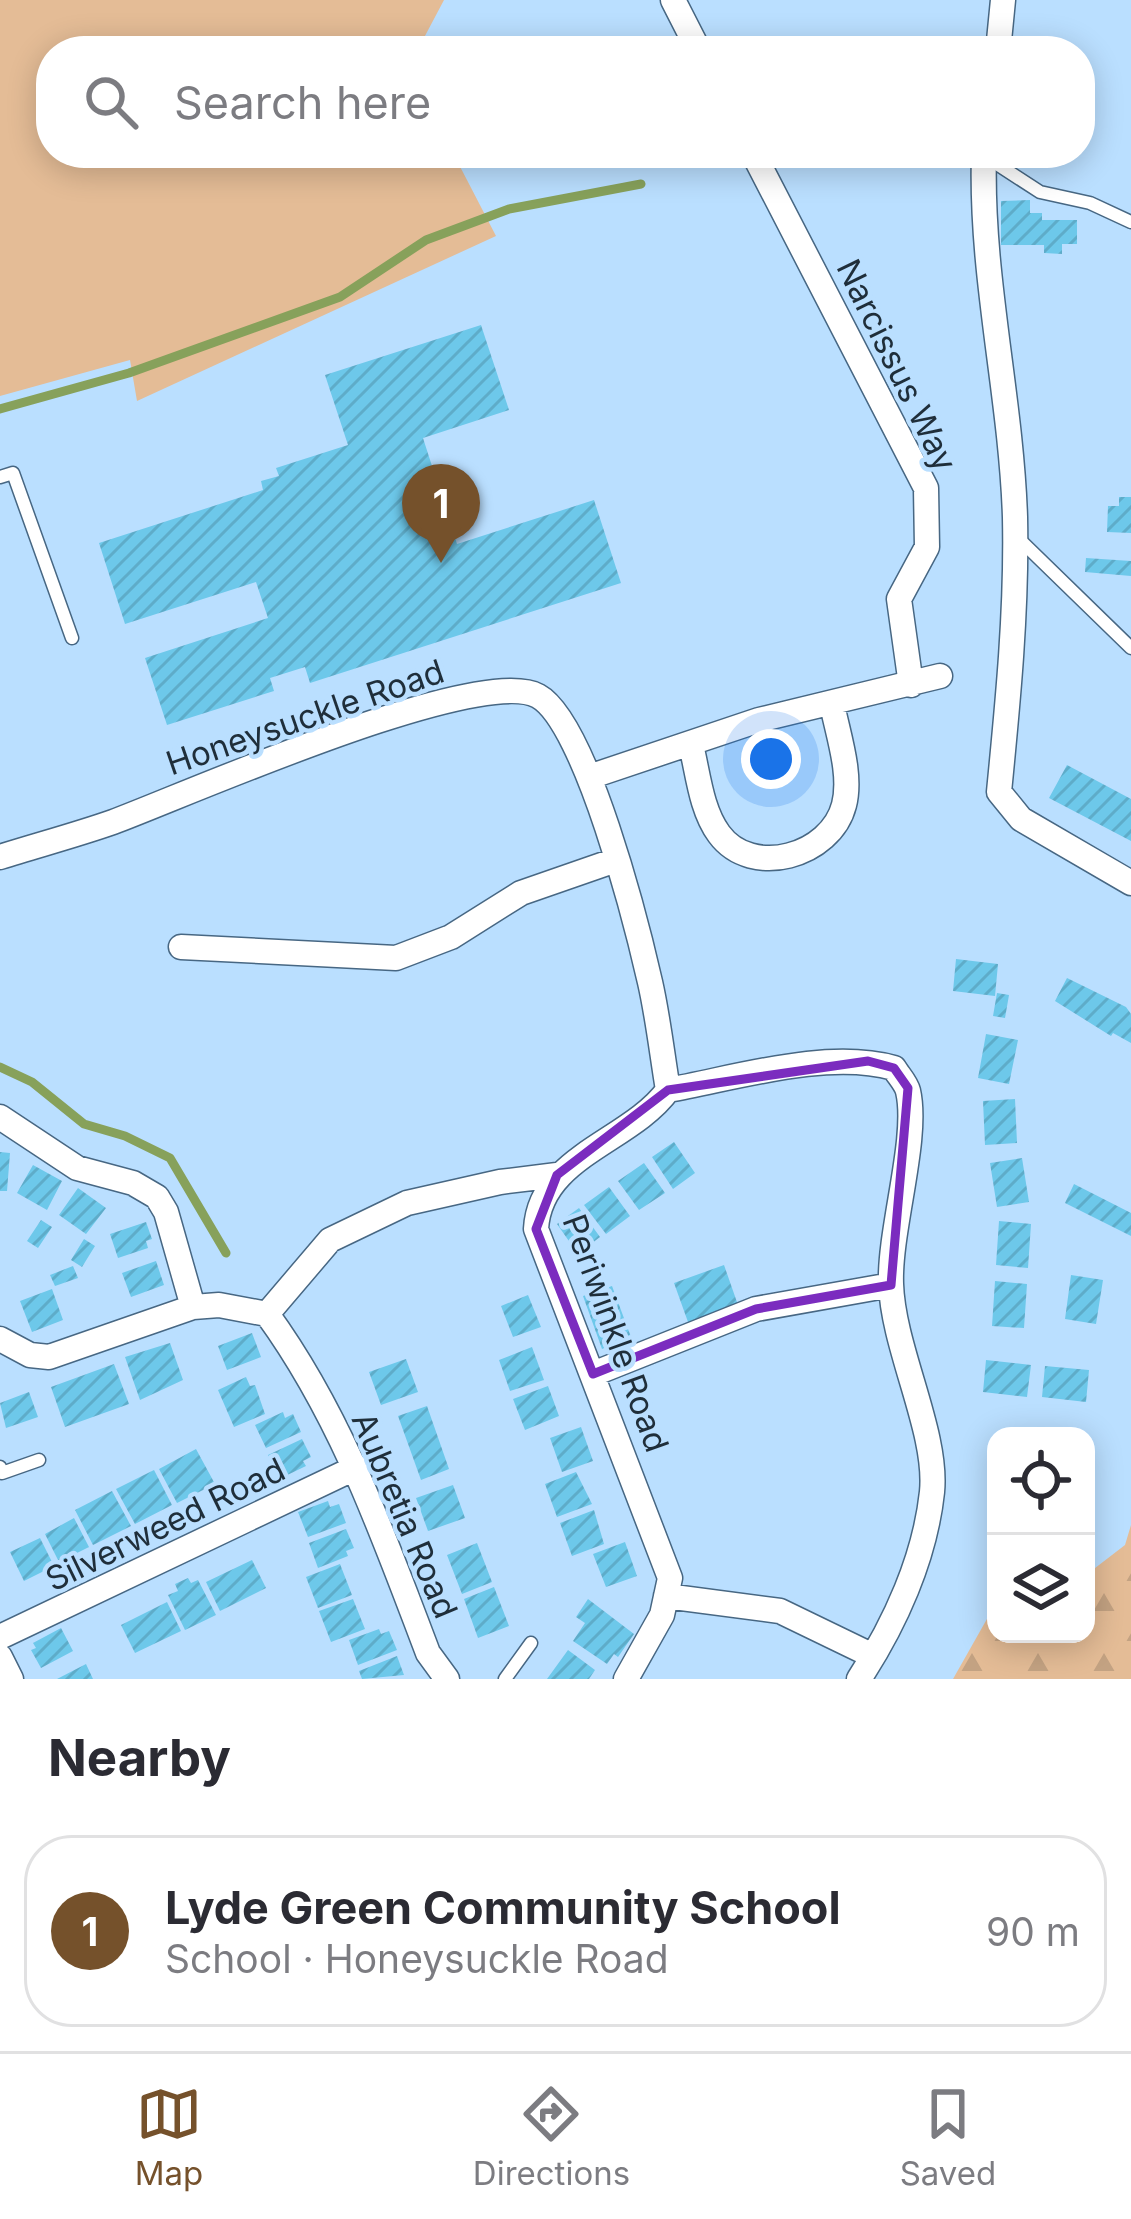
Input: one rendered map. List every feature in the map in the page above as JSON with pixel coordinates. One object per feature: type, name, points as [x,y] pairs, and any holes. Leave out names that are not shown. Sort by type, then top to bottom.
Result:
[{"type":"street","points":[[673,0],[691,36]]},
{"type":"street","points":[[999,36],[1003,0]]},
{"type":"street","name":"Narcissus Way","points":[[761,168],[926,488],[927,547],[899,598],[911,685]]},
{"type":"street","points":[[984,168],[985,248],[1014,534],[1010,670],[999,792],[1021,819],[1131,883]]},
{"type":"street","points":[[859,1679],[889,1630],[927,1529],[933,1484],[891,1285],[910,1123],[908,1088],[894,1068],[868,1061],[832,1061],[668,1090],[650,983],[589,777],[759,720],[940,676]]},
{"type":"street","name":"Honeysuckle Road","points":[[0,857],[109,823],[302,748],[469,694],[509,690],[536,695],[556,711],[589,777]]},
{"type":"street","points":[[691,746],[710,816],[729,847],[768,859],[793,855],[833,830],[844,809],[847,788],[832,704]]},
{"type":"street","points":[[182,947],[396,958],[451,937],[520,893],[616,860]]},
{"type":"street","name":"Periwinkle Road","points":[[666,1596],[670,1578],[536,1229],[537,1206],[557,1175],[653,1111],[668,1090]]},
{"type":"street","points":[[0,1117],[77,1168],[133,1183],[157,1197],[166,1212],[193,1307]]},
{"type":"street","points":[[0,1339],[30,1355],[49,1357],[193,1307],[219,1305],[267,1314],[330,1240],[388,1212],[454,1192],[557,1175]]},
{"type":"street","points":[[593,1374],[756,1309],[891,1285]]},
{"type":"street","name":"Aubretia Road","points":[[267,1314],[357,1467],[428,1653],[447,1679]]},
{"type":"street","name":"Silverweed Road","points":[[0,1637],[357,1467]]},
{"type":"street","points":[[626,1679],[653,1635],[666,1596],[780,1611],[873,1656]]},
{"type":"street","points":[[0,1657],[11,1679]]},
{"type":"lane","points":[[1005,168],[1040,192],[1090,203],[1131,222]]},
{"type":"lane","points":[[7,475],[72,638]]},
{"type":"lane","points":[[1014,534],[1131,648]]},
{"type":"lane","points":[[0,1467],[2,1473],[39,1460]]},
{"type":"lane","points":[[505,1679],[531,1643]]},
{"type":"highlighted area","points":[[868,1061],[894,1068],[908,1088],[891,1285],[756,1309],[593,1374],[536,1229],[557,1175],[668,1090]]},
{"type":"green space","points":[[0,0],[444,0],[425,36],[36,36],[36,168],[461,168],[496,236],[137,401],[130,360],[0,396]]},
{"type":"green space","points":[[1131,1525],[1131,1679],[953,1679],[987,1619],[987,1643],[1095,1643],[1095,1568],[1125,1545]]},
{"type":"building","points":[[1030,200],[1030,213],[1042,213],[1042,220],[1077,220],[1077,244],[1062,244],[1062,254],[1044,253],[1044,245],[1001,245],[1001,201]]},
{"type":"building","points":[[481,325],[509,410],[423,438],[457,544],[594,500],[621,583],[310,683],[305,667],[270,678],[274,691],[167,725],[145,658],[268,618],[256,582],[125,624],[99,543],[263,490],[261,481],[279,476],[276,468],[348,445],[325,375]]},
{"type":"building","points":[[1119,497],[1131,497],[1131,533],[1107,532],[1108,506],[1119,506]]},
{"type":"building","points":[[1086,558],[1131,561],[1131,576],[1085,572]]},
{"type":"building","points":[[1067,765],[1131,799],[1131,841],[1049,798]]},
{"type":"building","points":[[956,959],[998,964],[995,996],[953,991]]},
{"type":"building","points":[[1067,978],[1126,1007],[1131,1014],[1131,1043],[1055,1001]]},
{"type":"building","points":[[997,993],[1009,995],[1005,1018],[993,1016]]},
{"type":"building","points":[[986,1034],[1018,1040],[1009,1084],[978,1078]]},
{"type":"building","points":[[1015,1099],[1017,1143],[985,1145],[983,1101]]},
{"type":"building","points":[[674,1142],[695,1173],[673,1189],[652,1157]]},
{"type":"building","points":[[0,1152],[10,1153],[7,1191],[0,1191]]},
{"type":"building","points":[[1022,1158],[1029,1202],[997,1207],[990,1163]]},
{"type":"building","points":[[644,1163],[665,1193],[639,1210],[618,1181]]},
{"type":"building","points":[[33,1165],[62,1181],[47,1210],[17,1193]]},
{"type":"building","points":[[1074,1184],[1131,1213],[1131,1236],[1065,1203]]},
{"type":"building","points":[[609,1187],[630,1216],[606,1234],[584,1205]]},
{"type":"building","points":[[78,1188],[106,1208],[86,1234],[59,1215]]},
{"type":"building","points":[[579,1208],[600,1237],[578,1254],[557,1224]]},
{"type":"building","points":[[41,1220],[52,1227],[38,1248],[27,1241]]},
{"type":"building","points":[[999,1221],[1031,1224],[1028,1268],[996,1265]]},
{"type":"building","points":[[146,1222],[152,1239],[146,1241],[148,1248],[118,1258],[110,1234]]},
{"type":"building","points":[[84,1239],[95,1246],[82,1267],[71,1260]]},
{"type":"building","points":[[156,1261],[164,1285],[131,1297],[122,1273]]},
{"type":"building","points":[[724,1265],[738,1305],[688,1322],[674,1283]]},
{"type":"building","points":[[73,1266],[78,1278],[55,1286],[50,1275]]},
{"type":"building","points":[[1071,1275],[1103,1280],[1096,1324],[1065,1319]]},
{"type":"building","points":[[995,1281],[1027,1284],[1024,1328],[992,1326]]},
{"type":"building","points":[[612,1286],[631,1337],[602,1349],[583,1296]]},
{"type":"building","points":[[52,1289],[63,1320],[32,1332],[20,1301]]},
{"type":"building","points":[[528,1295],[541,1327],[513,1337],[501,1306]]},
{"type":"building","points":[[252,1333],[261,1357],[227,1370],[218,1346]]},
{"type":"building","points":[[170,1343],[183,1380],[140,1400],[125,1357]]},
{"type":"building","points":[[532,1347],[544,1380],[510,1391],[499,1360]]},
{"type":"building","points":[[406,1359],[418,1392],[381,1405],[369,1372]]},
{"type":"building","points":[[986,1360],[1031,1365],[1027,1397],[983,1392]]},
{"type":"building","points":[[114,1364],[129,1404],[65,1427],[51,1387]]},
{"type":"building","points":[[1045,1366],[1089,1370],[1086,1402],[1042,1397]]},
{"type":"building","points":[[246,1377],[250,1386],[255,1385],[265,1414],[234,1427],[218,1390]]},
{"type":"building","points":[[548,1386],[559,1416],[525,1430],[513,1399]]},
{"type":"building","points":[[29,1392],[38,1417],[6,1428],[0,1403]]},
{"type":"building","points":[[427,1406],[449,1469],[421,1480],[398,1416]]},
{"type":"building","points":[[283,1412],[285,1418],[293,1414],[301,1432],[266,1448],[255,1425]]},
{"type":"building","points":[[581,1427],[593,1461],[562,1472],[550,1438]]},
{"type":"building","points":[[302,1439],[311,1457],[303,1461],[306,1466],[279,1479],[268,1455]]},
{"type":"building","points":[[196,1449],[215,1484],[177,1503],[159,1469]]},
{"type":"building","points":[[154,1470],[172,1505],[135,1524],[116,1489]]},
{"type":"building","points":[[576,1472],[592,1504],[557,1517],[545,1484]]},
{"type":"building","points":[[453,1485],[465,1518],[428,1531],[416,1498]]},
{"type":"building","points":[[112,1491],[131,1526],[93,1545],[75,1510]]},
{"type":"building","points":[[328,1501],[330,1507],[339,1504],[346,1523],[308,1537],[298,1512]]},
{"type":"building","points":[[594,1510],[604,1544],[572,1556],[560,1523]]},
{"type":"building","points":[[74,1518],[89,1547],[59,1562],[45,1534]]},
{"type":"building","points":[[346,1529],[354,1548],[346,1551],[348,1556],[318,1568],[309,1543]]},
{"type":"building","points":[[40,1538],[54,1566],[24,1581],[10,1552]]},
{"type":"building","points":[[625,1542],[637,1576],[606,1587],[593,1554]]},
{"type":"building","points":[[477,1543],[492,1582],[462,1594],[447,1555]]},
{"type":"building","points":[[252,1560],[266,1588],[220,1611],[206,1582]]},
{"type":"building","points":[[340,1564],[352,1595],[318,1608],[306,1577]]},
{"type":"building","points":[[188,1578],[191,1583],[198,1580],[216,1615],[185,1630],[168,1595],[178,1591],[175,1584]]},
{"type":"building","points":[[494,1587],[509,1626],[478,1638],[464,1599]]},
{"type":"building","points":[[353,1599],[365,1629],[331,1642],[319,1611]]},
{"type":"building","points":[[588,1599],[634,1634],[607,1664],[573,1641],[585,1623],[576,1617]]},
{"type":"building","points":[[167,1602],[181,1631],[135,1653],[121,1625]]},
{"type":"building","points":[[61,1628],[73,1651],[41,1668],[31,1650],[36,1648],[33,1643]]},
{"type":"building","points":[[379,1629],[381,1634],[389,1631],[397,1650],[358,1665],[349,1640]]},
{"type":"building","points":[[568,1650],[595,1670],[589,1679],[547,1679]]},
{"type":"building","points":[[397,1656],[404,1675],[362,1679],[359,1671]]},
{"type":"building","points":[[86,1664],[93,1679],[57,1679]]},
{"type":"waterway","points":[[0,409],[129,373],[340,297],[426,240],[509,209],[641,184]]},
{"type":"waterway","points":[[0,1067],[32,1082],[84,1124],[125,1136],[170,1158],[226,1253]]},
{"type":"place","name":"Lyde Green Community School","points":[[441,563]]}]
